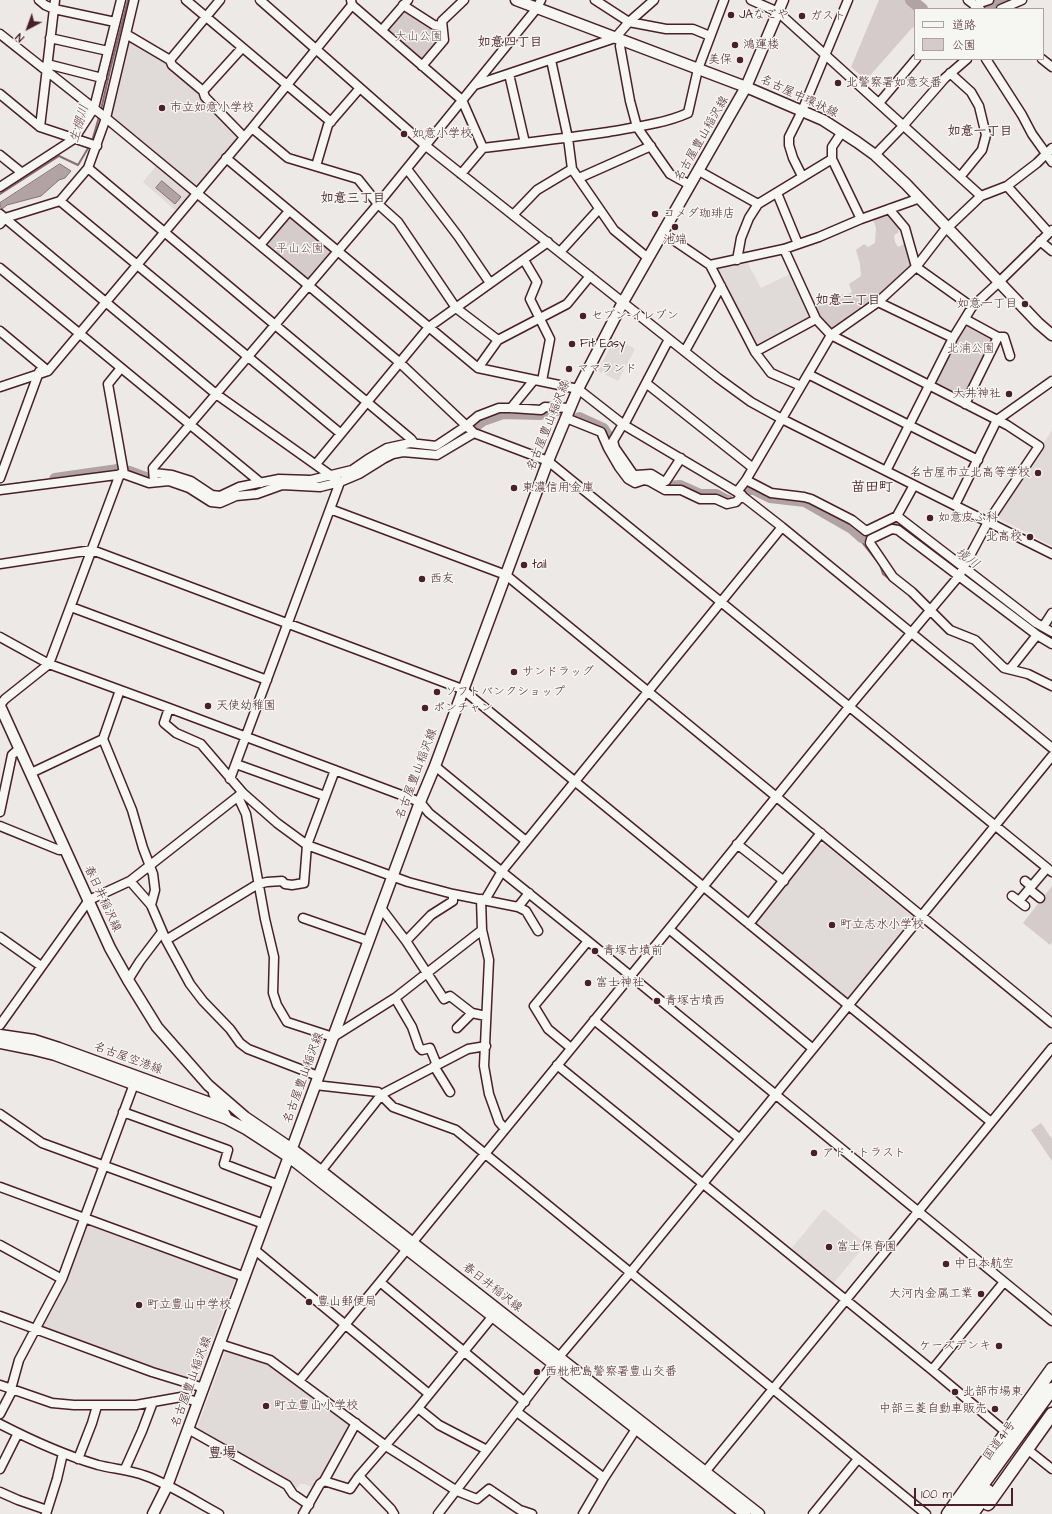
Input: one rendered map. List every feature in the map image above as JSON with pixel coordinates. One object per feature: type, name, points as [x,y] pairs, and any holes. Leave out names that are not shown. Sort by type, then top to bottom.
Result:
[{"type":"highway","name":"国道41号","points":[[948,1514],[1052,1369]]},
{"type":"highway","points":[[955,1514],[1052,1377]]},
{"type":"highway","points":[[961,1514],[1052,1389]]},
{"type":"highway","points":[[972,1514],[1052,1402]]},
{"type":"highway","points":[[981,1514],[1052,1414]]},
{"type":"main road","name":"名古屋中環状線","points":[[516,0],[539,4],[618,39],[698,69],[823,120],[875,155],[920,198],[1038,323],[1052,334]]},
{"type":"main road","name":"名古屋豊山稲沢線","points":[[154,1514],[167,1486],[204,1388],[291,1153],[316,1080],[369,942],[462,689],[548,461],[578,388],[623,302],[746,88],[782,0]]},
{"type":"main road","name":"春日井稲沢線","points":[[0,705],[110,948],[157,1027],[208,1085],[245,1117],[556,1361],[705,1472],[740,1510]]},
{"type":"main road","name":"名古屋空港線","points":[[0,1035],[34,1040],[59,1048],[245,1117]]},
{"type":"main road","name":"名古屋空港線","points":[[0,1043],[55,1055],[227,1119]]},
{"type":"main road","name":"春日井稲沢線","points":[[208,1085],[227,1119],[291,1153],[321,1171],[492,1316],[556,1361],[636,1429],[740,1510],[759,1514]]},
{"type":"street","points":[[39,0],[45,5],[54,9],[115,22]]},
{"type":"street","points":[[40,127],[55,0]]},
{"type":"street","points":[[0,186],[74,139],[95,109],[121,0]]},
{"type":"street","points":[[2,218],[60,201],[88,168],[105,117],[134,0]]},
{"type":"street","points":[[186,0],[331,122]]},
{"type":"street","points":[[170,60],[220,0]]},
{"type":"street","points":[[260,0],[426,146],[718,378],[751,402],[782,419],[1052,554]]},
{"type":"street","points":[[422,66],[444,40],[442,21],[464,0]]},
{"type":"street","points":[[596,0],[629,22],[666,30],[693,29],[710,36]]},
{"type":"street","points":[[474,85],[618,39],[629,22],[654,0]]},
{"type":"street","points":[[461,174],[483,148],[568,138],[637,127],[672,120],[688,113],[698,69],[724,0]]},
{"type":"street","points":[[751,0],[778,12],[981,196]]},
{"type":"street","points":[[802,176],[793,158],[789,145],[789,136],[802,111],[848,0]]},
{"type":"street","points":[[974,5],[989,0]]},
{"type":"street","points":[[1003,8],[1022,0]]},
{"type":"street","points":[[0,478],[44,372],[80,334],[252,128],[351,2],[462,100],[483,148]]},
{"type":"street","points":[[382,30],[405,3],[434,25],[442,26]]},
{"type":"street","points":[[154,478],[153,468],[378,204],[539,4]]},
{"type":"street","points":[[0,34],[47,68],[400,362],[470,430],[548,461],[1049,870],[1029,886],[1019,901]]},
{"type":"street","points":[[126,34],[170,60],[172,65],[203,91],[205,97],[244,137]]},
{"type":"street","points":[[50,38],[108,51]]},
{"type":"street","points":[[618,39],[637,127],[670,174],[690,185]]},
{"type":"street","points":[[203,91],[242,48]]},
{"type":"street","points":[[551,60],[568,138],[572,169],[614,230],[648,258]]},
{"type":"street","points":[[879,103],[915,60]]},
{"type":"street","points":[[875,155],[904,126],[950,73],[966,60]]},
{"type":"street","points":[[987,60],[1022,114],[1032,134],[1049,151],[1052,162]]},
{"type":"street","points":[[1043,60],[1052,67]]},
{"type":"street","points":[[47,68],[102,78]]},
{"type":"street","points":[[950,73],[971,92],[979,106],[986,136],[982,150],[960,177]]},
{"type":"street","points":[[509,74],[525,143]]},
{"type":"street","points":[[316,166],[328,126],[360,88]]},
{"type":"street","points":[[0,94],[40,127],[96,146]]},
{"type":"street","points":[[252,128],[288,158],[358,180],[378,204],[398,222],[456,308],[498,340]]},
{"type":"street","points":[[842,132],[832,147],[832,159],[860,219]]},
{"type":"street","points":[[579,178],[651,146]]},
{"type":"street","points":[[566,418],[601,432],[619,467],[628,479],[635,483],[644,480],[649,481],[665,490],[681,490],[700,499],[716,499],[727,504],[736,502],[746,480],[831,335],[878,302],[916,267],[948,227],[981,196],[1007,186],[1037,163],[1049,151]]},
{"type":"street","points":[[0,155],[21,172]]},
{"type":"street","points":[[226,158],[478,368],[578,388],[624,424],[739,494],[782,527],[1052,748]]},
{"type":"street","points":[[738,260],[741,238],[749,218],[758,204],[832,159]]},
{"type":"street","points":[[88,168],[275,324],[414,443]]},
{"type":"street","points":[[407,169],[458,236],[490,282]]},
{"type":"street","points":[[513,215],[537,190],[572,169]]},
{"type":"street","points":[[699,170],[758,204]]},
{"type":"street","points":[[886,471],[953,338],[972,307],[1051,231],[1007,186]]},
{"type":"street","points":[[777,193],[798,244]]},
{"type":"street","points":[[710,266],[784,249],[819,237],[860,219],[920,198]]},
{"type":"street","points":[[60,201],[136,266],[340,433]]},
{"type":"street","points":[[560,252],[599,209]]},
{"type":"street","points":[[889,209],[905,228],[916,267],[972,307]]},
{"type":"street","points":[[260,245],[289,211]]},
{"type":"street","points":[[2,218],[216,394],[335,479]]},
{"type":"street","points":[[663,233],[710,266],[755,352],[771,372],[801,386]]},
{"type":"street","points":[[1040,241],[1052,251]]},
{"type":"street","points":[[316,464],[428,327],[548,242]]},
{"type":"street","points":[[299,1381],[669,929],[775,796],[962,572],[988,522],[1038,446],[997,420],[831,335],[816,319],[784,249]]},
{"type":"street","points":[[524,260],[537,282],[530,299],[550,339],[542,381]]},
{"type":"street","points":[[0,268],[261,483]]},
{"type":"street","points":[[478,368],[498,340],[567,304],[590,276]]},
{"type":"street","points":[[685,351],[721,286]]},
{"type":"street","points":[[878,302],[953,338]]},
{"type":"street","points":[[755,352],[816,319]]},
{"type":"street","points":[[965,319],[998,337],[1004,336],[1010,356]]},
{"type":"street","points":[[0,331],[44,372]]},
{"type":"street","points":[[965,404],[998,337]]},
{"type":"street","points":[[669,339],[624,424],[613,441],[615,448],[633,474],[636,475],[651,474],[664,482],[680,458]]},
{"type":"street","points":[[0,705],[5,699],[49,664],[122,472],[108,384],[121,368]]},
{"type":"street","points":[[0,387],[44,372]]},
{"type":"street","points":[[808,374],[978,460]]},
{"type":"street","points":[[512,408],[534,380]]},
{"type":"street","points":[[955,505],[997,420],[1052,381]]},
{"type":"street","points":[[646,383],[753,468]]},
{"type":"street","points":[[0,490],[122,472],[149,483],[154,478],[172,475],[191,481],[212,494],[220,496],[239,487],[279,479],[335,479],[360,474],[393,454],[404,452],[437,455],[470,430],[478,416],[499,408],[541,410],[545,407],[570,408]]},
{"type":"street","points":[[154,478],[169,481],[189,488],[211,502],[220,503],[236,496],[257,494],[282,486],[320,487],[352,470],[387,448],[410,443],[436,446],[470,430]]},
{"type":"street","points":[[230,779],[330,509],[335,479]]},
{"type":"street","points":[[746,480],[771,492],[811,499],[852,520],[866,531],[897,516],[914,485]]},
{"type":"street","points":[[330,509],[506,575],[1052,1023]]},
{"type":"street","points":[[897,516],[1037,635],[1052,644]]},
{"type":"street","points":[[505,1129],[499,1122],[489,1094],[484,1066],[489,960],[482,930],[483,900],[502,871],[526,841],[782,527]]},
{"type":"street","points":[[1052,632],[898,530],[892,529],[871,539],[870,543],[893,577],[912,592],[950,630],[975,640],[1004,668],[1028,674],[1052,686]]},
{"type":"street","points":[[0,564],[92,550],[462,689],[991,1122]]},
{"type":"street","points":[[70,607],[267,680]]},
{"type":"street","points":[[1043,627],[1052,613]]},
{"type":"street","points":[[1010,669],[1037,635]]},
{"type":"street","points":[[0,637],[49,664],[420,802],[429,813],[588,941],[1052,1321]]},
{"type":"street","points":[[120,690],[103,739],[132,810],[143,848],[153,874],[155,890],[151,905]]},
{"type":"street","points":[[169,708],[164,723],[176,733],[200,744],[230,779],[241,795],[307,845],[408,882],[453,894],[518,907],[526,911],[538,931]]},
{"type":"street","points":[[31,773],[103,739]]},
{"type":"street","points":[[0,812],[12,755],[20,748]]},
{"type":"street","points":[[439,1514],[556,1361],[630,1273],[812,1048],[1052,756]]},
{"type":"street","points":[[236,764],[325,796]]},
{"type":"street","points":[[434,766],[526,841]]},
{"type":"street","points":[[128,980],[140,961],[164,936],[258,884],[282,881],[285,884],[292,885],[304,883],[307,845],[335,770]]},
{"type":"street","points":[[0,1025],[89,900],[130,881],[241,795]]},
{"type":"street","points":[[241,795],[274,957],[273,993],[277,1005],[287,1022],[333,1037],[395,998],[482,930]]},
{"type":"street","points":[[0,826],[59,850],[65,850]]},
{"type":"street","points":[[749,924],[821,833]]},
{"type":"street","points":[[737,844],[784,881]]},
{"type":"street","points":[[130,881],[151,905],[164,936],[190,984],[203,1001],[230,1029],[240,1043],[248,1049],[316,1080],[378,1092],[382,1094],[393,1107],[456,1130],[926,1514]]},
{"type":"street","points":[[1029,886],[1040,898]]},
{"type":"street","points":[[518,907],[529,893]]},
{"type":"street","points":[[406,941],[430,915],[453,901],[453,894]]},
{"type":"street","points":[[381,908],[406,941],[444,999],[450,996],[472,1013],[486,1016]]},
{"type":"street","points":[[303,918],[369,942]]},
{"type":"street","points":[[669,929],[812,1048]]},
{"type":"street","points":[[0,937],[41,966]]},
{"type":"street","points":[[571,1048],[548,1029],[534,1006],[588,941]]},
{"type":"street","points":[[395,998],[412,1027],[419,1047],[422,1050],[430,1048],[435,1066],[450,1092]]},
{"type":"street","points":[[456,1028],[472,1013]]},
{"type":"street","points":[[594,1020],[739,1138]]},
{"type":"street","points":[[321,1171],[382,1094],[468,1049],[486,1046]]},
{"type":"street","points":[[705,1472],[1052,1048]]},
{"type":"street","points":[[557,1065],[1006,1432]]},
{"type":"street","points":[[0,1414],[12,1389],[19,1360],[62,1279],[134,1084]]},
{"type":"street","points":[[123,1112],[228,1150],[224,1164],[279,1185]]},
{"type":"street","points":[[0,1114],[42,1143],[264,1224]]},
{"type":"street","points":[[0,1187],[245,1277]]},
{"type":"street","points":[[1,1248],[62,1279]]},
{"type":"street","points":[[254,1250],[429,1394]]},
{"type":"street","points":[[380,1282],[525,1402]]},
{"type":"street","points":[[932,1370],[1004,1282]]},
{"type":"street","points":[[0,1316],[152,1372],[204,1388]]},
{"type":"street","points":[[324,1481],[350,1489],[359,1476],[465,1351],[492,1316]]},
{"type":"street","points":[[220,1344],[270,1360],[386,1446],[457,1491],[477,1499],[489,1489],[520,1510],[532,1514]]},
{"type":"street","points":[[0,1385],[52,1402],[97,1406],[136,1405],[181,1397],[198,1402]]},
{"type":"street","points":[[125,1469],[153,1402]]},
{"type":"street","points":[[78,1459],[97,1406]]},
{"type":"street","points":[[418,1408],[439,1425],[487,1450]]},
{"type":"street","points":[[517,1412],[604,1478]]},
{"type":"street","points":[[303,1514],[320,1484],[324,1481],[356,1423]]},
{"type":"street","points":[[0,1424],[78,1459],[100,1466],[125,1469],[146,1476],[219,1514]]},
{"type":"street","points":[[188,1429],[287,1485],[293,1494],[309,1504]]},
{"type":"street","points":[[583,1514],[604,1478],[636,1429]]},
{"type":"street","points":[[0,1469],[18,1433]]},
{"type":"street","points":[[1027,1448],[1052,1469]]},
{"type":"street","points":[[0,1492],[46,1512],[63,1453]]},
{"type":"street","points":[[813,1514],[858,1459]]},
{"type":"street","points":[[359,1476],[394,1514]]},
{"type":"shaded area","name":"市立如意小学校","points":[[132,41],[165,60],[199,90],[203,99],[236,135],[237,138],[198,185],[193,185],[110,116],[129,42]]},
{"type":"shaded area","points":[[60,164],[71,171],[65,178],[59,180],[41,196],[7,205],[2,209],[0,203]]},
{"type":"shaded area","points":[[157,165],[189,191],[190,194],[176,211],[143,182]]},
{"type":"shaded area","points":[[162,181],[181,197],[175,204],[156,188]]},
{"type":"shaded area","points":[[747,262],[761,288],[792,273],[812,317],[759,346],[756,345],[717,271],[719,267]]},
{"type":"shaded area","points":[[615,338],[635,349],[618,381],[598,371]]},
{"type":"shaded area","name":"名古屋市立北高等学校","points":[[1052,430],[1052,546],[995,516]]},
{"type":"shaded area","name":"町立志水小学校","points":[[824,844],[914,918],[913,922],[849,1001],[755,927],[755,922],[818,845]]},
{"type":"shaded area","name":"富士保育園","points":[[824,1209],[866,1244],[832,1285],[791,1252],[791,1249]]},
{"type":"shaded area","name":"町立豊山中学校","points":[[88,1222],[236,1277],[197,1381],[153,1368],[40,1327]]},
{"type":"shaded area","name":"町立豊山小学校","points":[[226,1349],[265,1364],[266,1363],[353,1425],[316,1490],[305,1484],[300,1484],[297,1488],[196,1431]]},
{"type":"green space","points":[[879,0],[905,0],[916,8],[914,8],[914,27],[866,80],[851,67]]},
{"type":"green space","name":"大山公園","points":[[402,9],[439,29],[441,40],[422,61],[386,31]]},
{"type":"green space","points":[[887,215],[899,227],[898,233],[894,235],[895,242],[898,247],[906,243],[911,269],[873,301],[831,330],[817,317],[813,307],[822,301],[824,305],[843,294],[845,296],[852,292],[849,284],[861,276],[860,264],[856,250],[864,244],[868,247],[875,243],[876,228],[873,219]]},
{"type":"green space","name":"平山公園","points":[[287,216],[290,216],[331,249],[332,253],[310,279],[306,279],[266,245],[266,242]]},
{"type":"green space","name":"北浦公園","points":[[964,322],[994,337],[994,340],[966,396],[963,398],[935,382]]},
{"type":"green space","points":[[1052,886],[1052,942],[1050,945],[1023,923]]},
{"type":"green space","points":[[1041,1123],[1052,1139],[1052,1161],[1031,1130]]},
{"type":"waterway","name":"生棚川","points":[[101,110],[128,0]]},
{"type":"waterway","name":"生棚川","points":[[911,0],[921,8]]},
{"type":"waterway","name":"生棚川","points":[[982,8],[1010,0]]},
{"type":"waterway","name":"生棚川","points":[[92,141],[99,117]]},
{"type":"waterway","name":"生棚川","points":[[0,194],[59,156],[78,165],[90,145]]},
{"type":"waterway","points":[[395,450],[404,448],[437,450],[483,420],[503,413],[540,414],[557,410]]},
{"type":"waterway","points":[[579,418],[603,429],[608,437],[614,455]]},
{"type":"waterway","points":[[55,479],[118,470],[129,472],[148,479],[165,477],[175,479]]},
{"type":"waterway","points":[[0,486],[45,480]]},
{"type":"waterway","points":[[225,496],[237,492],[260,489],[271,485]]},
{"type":"waterway","points":[[663,485],[667,487],[680,486],[700,495],[716,495],[728,501]]},
{"type":"waterway","name":"境川","points":[[748,489],[754,489],[770,497],[805,501],[852,528],[862,537],[895,523],[1036,629],[1052,638]]},
{"type":"waterway","points":[[862,537],[861,541],[880,565],[883,574],[907,593]]},
{"type":"waterway","points":[[941,627],[948,633]]},
{"type":"waterway","points":[[1004,671],[1006,673],[1014,674]]},
{"type":"place","name":"JAなごや","points":[[731,15]]},
{"type":"place","name":"ガスト","points":[[802,16]]},
{"type":"place","name":"鴻運楼","points":[[735,45]]},
{"type":"place","name":"美保","points":[[740,60]]},
{"type":"place","name":"北警察署如意交番","points":[[838,83]]},
{"type":"place","name":"市立如意小学校","points":[[162,108]]},
{"type":"place","name":"如意小学校","points":[[404,134]]},
{"type":"place","name":"コメダ珈琲店","points":[[655,214]]},
{"type":"place","name":"池端","points":[[675,227]]},
{"type":"place","name":"如意一丁目","points":[[1025,304]]},
{"type":"place","name":"セブン-イレブン","points":[[583,316]]},
{"type":"place","name":"Fit Easy","points":[[572,344]]},
{"type":"place","name":"ママランド","points":[[569,369]]},
{"type":"place","name":"大井神社","points":[[1009,394]]},
{"type":"place","name":"名古屋市立北高等学校","points":[[1038,473]]},
{"type":"place","name":"東濃信用金庫","points":[[514,488]]},
{"type":"place","name":"如意皮ふ科","points":[[930,518]]},
{"type":"place","name":"北高校","points":[[1030,537]]},
{"type":"place","name":"tail","points":[[524,565]]},
{"type":"place","name":"西友","points":[[422,579]]},
{"type":"place","name":"サンドラッグ","points":[[514,672]]},
{"type":"place","name":"ソフトバンクショップ","points":[[437,692]]},
{"type":"place","name":"天使幼稚園","points":[[208,706]]},
{"type":"place","name":"ポンチャン","points":[[425,708]]},
{"type":"place","name":"町立志水小学校","points":[[832,925]]},
{"type":"place","name":"青塚古墳前","points":[[595,951]]},
{"type":"place","name":"富士神社","points":[[588,983]]},
{"type":"place","name":"青塚古墳西","points":[[657,1001]]},
{"type":"place","name":"アド・トラスト","points":[[814,1153]]},
{"type":"place","name":"富士保育園","points":[[829,1247]]},
{"type":"place","name":"中日本航空","points":[[946,1264]]},
{"type":"place","name":"大河内金属工業","points":[[981,1294]]},
{"type":"place","name":"豊山郵便局","points":[[309,1302]]},
{"type":"place","name":"町立豊山中学校","points":[[139,1305]]},
{"type":"place","name":"ケーズデンキ","points":[[999,1346]]},
{"type":"place","name":"西枇杷島警察署豊山交番","points":[[537,1372]]},
{"type":"place","name":"北部市場東","points":[[955,1392]]},
{"type":"place","name":"町立豊山小学校","points":[[266,1406]]},
{"type":"place","name":"中部三菱自動車販売","points":[[995,1409]]},
{"type":"district","name":"如意四丁目","points":[[510,43]]},
{"type":"district","name":"如意一丁目","points":[[980,132]]},
{"type":"district","name":"如意三丁目","points":[[353,199]]},
{"type":"district","name":"如意二丁目","points":[[848,301]]},
{"type":"district","name":"苗田町","points":[[872,488]]},
{"type":"district","name":"豊場","points":[[222,1454]]}]
